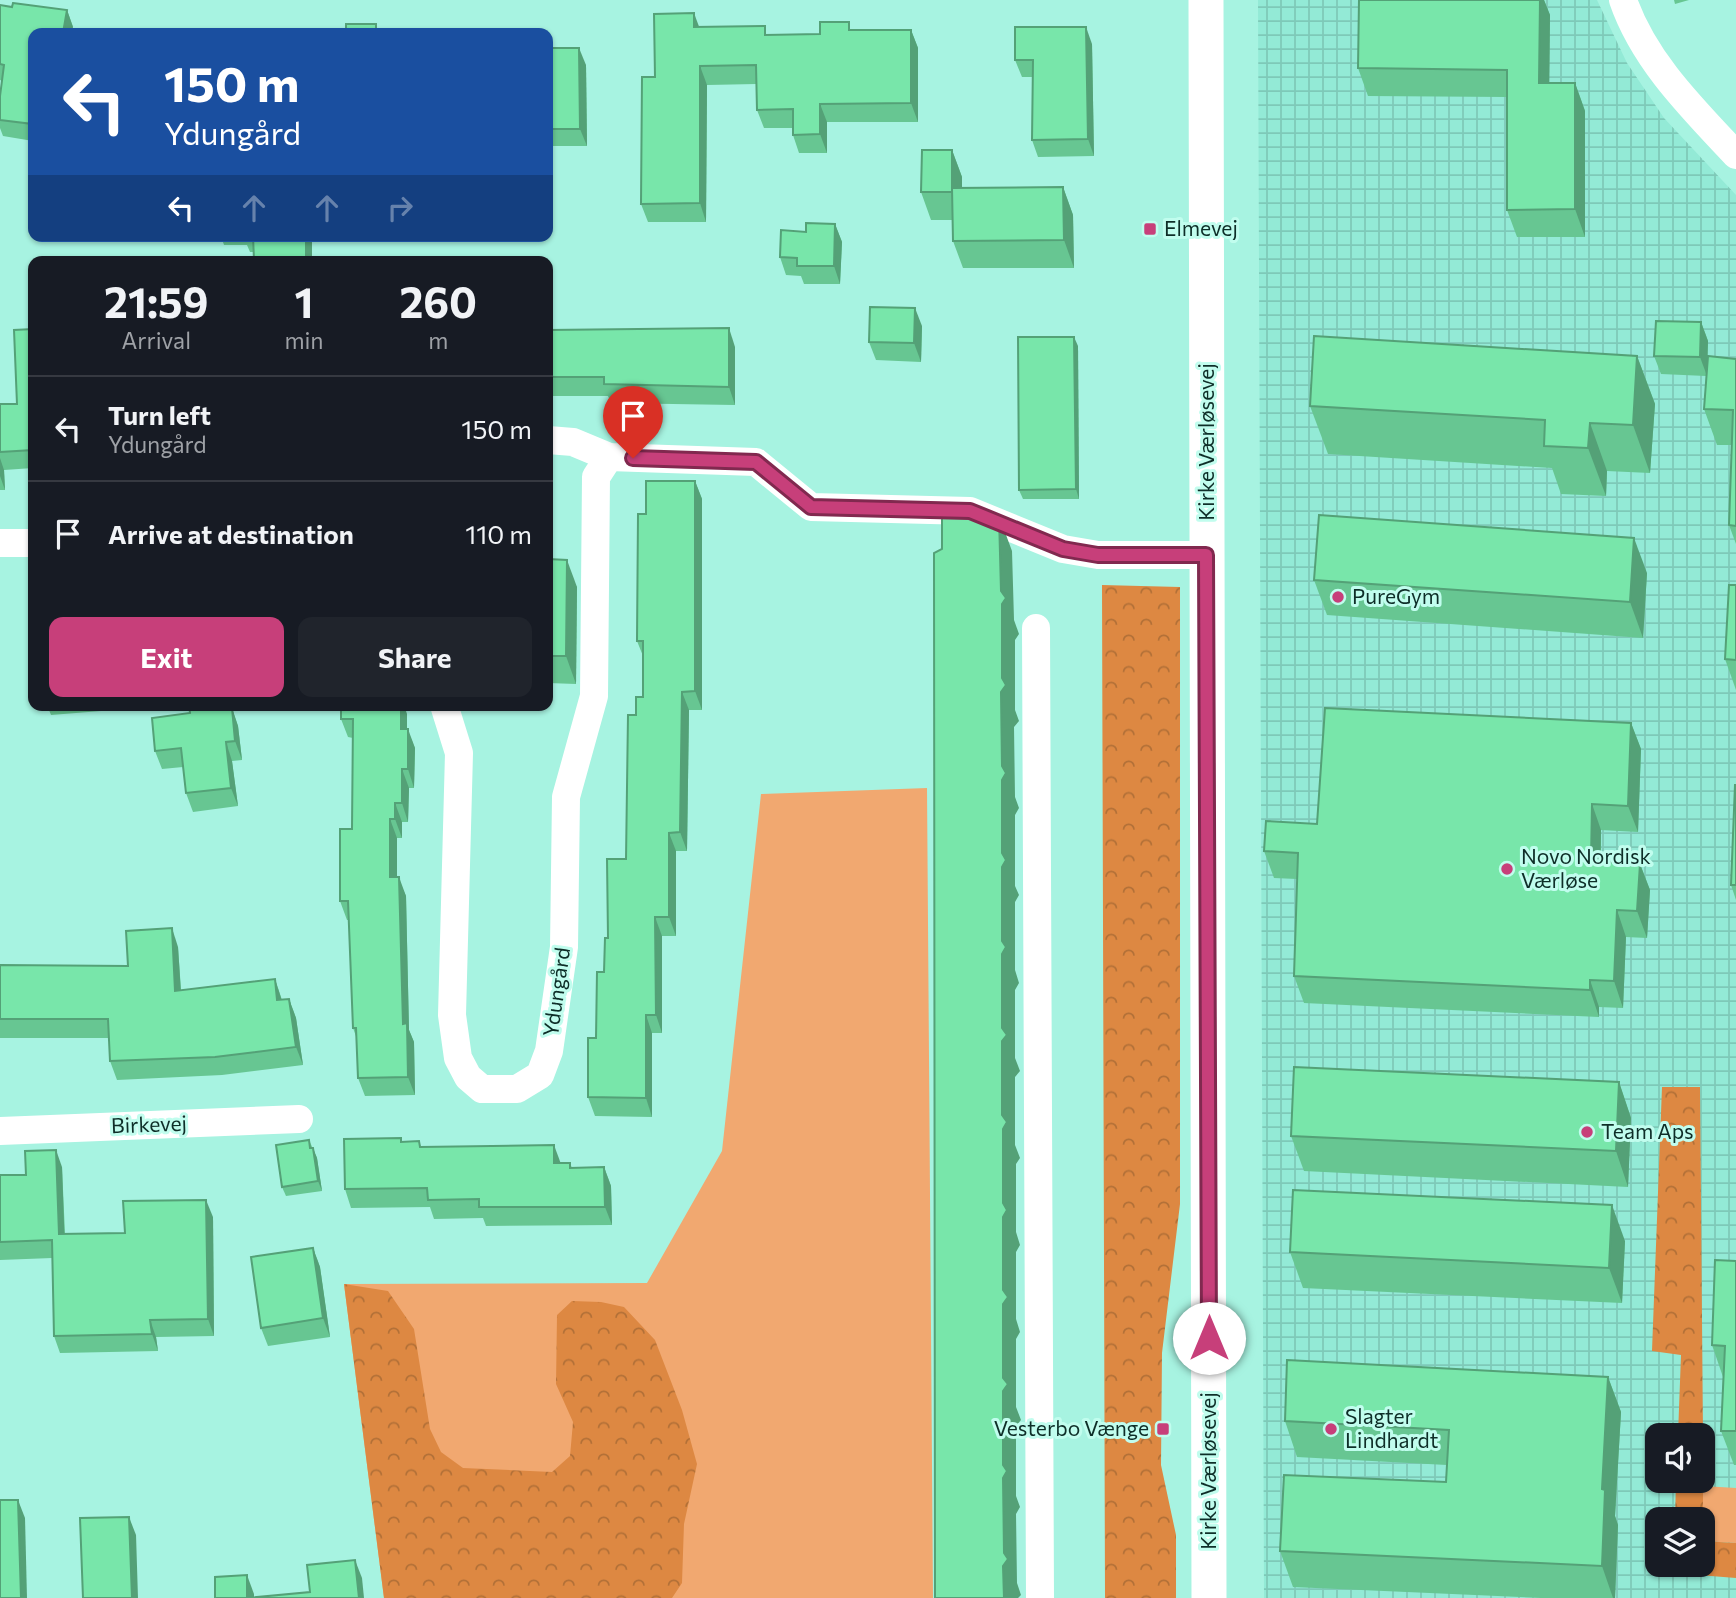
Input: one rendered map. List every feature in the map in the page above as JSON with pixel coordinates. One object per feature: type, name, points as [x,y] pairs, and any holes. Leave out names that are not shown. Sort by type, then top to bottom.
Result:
[{"type":"street","name":"Kirke Værløsevej","points":[[1206,0],[1209,1598]]},
{"type":"street","points":[[1623,0],[1630,20],[1666,78],[1736,155]]},
{"type":"street","points":[[553,440],[573,442],[609,457],[756,462],[811,507],[970,511],[1063,549],[1098,555],[1206,555]]},
{"type":"street","name":"Ydungård","points":[[446,711],[458,753],[452,1015],[458,1058],[468,1077],[482,1089],[517,1089],[540,1075],[554,1025],[564,947],[566,797],[594,696],[596,477],[609,457]]},
{"type":"street","points":[[0,544],[28,542]]},
{"type":"street","points":[[1036,628],[1040,1598]]},
{"type":"street","name":"Birkevej","points":[[0,1131],[299,1119]]},
{"type":"shaded area","points":[[1258,0],[1597,0],[1627,63],[1664,118],[1736,195],[1736,1598],[1264,1598]]},
{"type":"shaded area","points":[[927,788],[933,1598],[384,1598],[344,1284],[647,1283],[722,1151],[761,794]]},
{"type":"shaded area","points":[[1715,1487],[1736,1488],[1736,1543],[1715,1542],[1715,1507],[1703,1507],[1703,1493],[1715,1493]]},
{"type":"green space","points":[[1102,585],[1180,587],[1180,1204],[1162,1353],[1161,1465],[1176,1535],[1176,1598],[1105,1598]]},
{"type":"green space","points":[[1662,1087],[1700,1087],[1703,1423],[1678,1423],[1681,1355],[1652,1351]]},
{"type":"green space","points":[[344,1284],[388,1291],[414,1329],[430,1429],[441,1452],[463,1468],[552,1472],[570,1456],[573,1422],[556,1384],[557,1315],[572,1301],[601,1302],[624,1307],[655,1340],[682,1410],[697,1464],[684,1524],[682,1583],[672,1598],[384,1598]]},
{"type":"green space","points":[[1676,1493],[1703,1493],[1703,1507],[1675,1507]]},
{"type":"green space","points":[[1715,1542],[1736,1543],[1736,1578],[1715,1576]]},
{"type":"building","points":[[1359,0],[1540,0],[1539,83],[1575,83],[1575,209],[1507,210],[1507,70],[1358,68]]},
{"type":"building","points":[[13,3],[67,10],[64,28],[28,28],[28,123],[0,120],[4,65],[0,64],[0,5],[12,7]]},
{"type":"building","points":[[694,13],[694,27],[765,26],[765,35],[820,34],[820,22],[849,22],[849,30],[911,30],[911,103],[820,104],[820,134],[793,135],[793,109],[757,110],[756,65],[700,66],[700,203],[641,204],[642,77],[655,77],[654,14]]},
{"type":"building","points":[[346,24],[376,24],[376,28],[346,28]]},
{"type":"building","points":[[1015,27],[1086,27],[1088,139],[1032,140],[1033,60],[1015,60]]},
{"type":"building","points":[[553,48],[579,48],[580,129],[553,129]]},
{"type":"building","points":[[922,150],[952,150],[952,192],[921,192]]},
{"type":"building","points":[[1063,187],[1064,240],[953,241],[952,188]]},
{"type":"building","points":[[806,223],[835,224],[834,266],[797,266],[797,258],[780,257],[781,230],[806,232]]},
{"type":"building","points":[[253,242],[306,242],[306,256],[254,256]]},
{"type":"building","points":[[870,307],[915,308],[914,343],[869,342]]},
{"type":"building","points":[[1656,321],[1701,322],[1700,357],[1654,356]]},
{"type":"building","points":[[729,328],[729,387],[604,384],[604,377],[553,377],[553,330]]},
{"type":"building","points":[[28,329],[28,450],[0,452],[0,404],[17,404],[14,330]]},
{"type":"building","points":[[1314,336],[1637,356],[1633,425],[1590,423],[1588,448],[1544,446],[1545,420],[1310,406]]},
{"type":"building","points":[[1018,337],[1074,337],[1076,489],[1019,490]]},
{"type":"building","points":[[1708,356],[1736,359],[1736,526],[1729,525],[1733,410],[1704,409]]},
{"type":"building","points":[[646,481],[695,481],[695,691],[682,692],[680,832],[669,833],[669,917],[655,917],[656,1015],[646,1015],[646,1098],[588,1097],[588,1038],[596,1038],[597,972],[604,972],[605,938],[608,938],[607,859],[626,859],[628,715],[636,715],[636,697],[643,697],[643,641],[637,641],[638,514],[646,514]]},
{"type":"building","points":[[1319,515],[1634,538],[1630,602],[1314,580]]},
{"type":"building","points":[[942,516],[999,516],[1001,591],[1006,598],[1002,604],[1002,678],[1006,685],[1001,692],[1002,766],[1006,773],[1002,780],[1002,853],[1006,860],[1002,867],[1002,941],[1006,947],[1002,954],[1002,1028],[1007,1035],[1002,1041],[1002,1115],[1007,1122],[1003,1129],[1003,1203],[1007,1210],[1003,1217],[1003,1290],[1008,1297],[1003,1304],[1003,1378],[1008,1384],[1003,1391],[1003,1465],[1007,1471],[1003,1478],[1004,1553],[1008,1559],[1003,1566],[1004,1598],[935,1598],[934,553],[942,549]]},
{"type":"building","points":[[553,559],[567,560],[566,656],[553,656]]},
{"type":"building","points":[[1729,585],[1736,585],[1736,660],[1725,659]]},
{"type":"building","name":"Novo Nordisk Værløse","points":[[1325,708],[1631,723],[1628,806],[1592,804],[1591,861],[1640,864],[1637,911],[1617,910],[1614,981],[1590,980],[1590,990],[1294,976],[1298,853],[1264,851],[1266,821],[1317,824]]},
{"type":"building","points":[[232,711],[235,741],[226,742],[231,788],[186,793],[181,748],[155,751],[152,718]]},
{"type":"building","points":[[341,711],[401,711],[401,729],[408,729],[408,769],[402,769],[402,803],[395,803],[395,819],[390,819],[390,877],[399,877],[403,1024],[407,1023],[408,1077],[358,1078],[356,1028],[353,1028],[348,901],[340,901],[340,829],[352,829],[353,719],[341,719]]},
{"type":"building","points":[[1735,785],[1736,885],[1731,885]]},
{"type":"building","points":[[172,928],[175,991],[275,979],[277,1000],[289,999],[296,1047],[215,1057],[110,1061],[108,1019],[0,1019],[0,965],[128,966],[126,931]]},
{"type":"building","points":[[1294,1067],[1619,1082],[1616,1151],[1291,1136]]},
{"type":"building","points":[[401,1138],[401,1142],[419,1141],[420,1147],[554,1145],[554,1163],[570,1163],[570,1168],[604,1167],[605,1207],[479,1207],[479,1199],[428,1200],[427,1188],[345,1189],[344,1139]]},
{"type":"building","points":[[309,1140],[310,1148],[313,1148],[318,1181],[282,1187],[276,1145]]},
{"type":"building","points":[[56,1150],[59,1234],[125,1233],[123,1201],[206,1200],[208,1319],[150,1320],[152,1334],[54,1336],[52,1240],[0,1242],[0,1175],[26,1175],[25,1151]]},
{"type":"building","points":[[1293,1190],[1612,1205],[1609,1268],[1290,1252]]},
{"type":"building","points":[[313,1248],[323,1318],[261,1328],[251,1257]]},
{"type":"building","points":[[1715,1260],[1736,1261],[1736,1431],[1721,1431],[1725,1346],[1712,1345]]},
{"type":"building","points":[[1287,1360],[1608,1377],[1602,1489],[1605,1490],[1602,1566],[1280,1551],[1284,1475],[1446,1482],[1449,1430],[1285,1421]]},
{"type":"building","points":[[0,1500],[18,1500],[21,1598],[0,1598]]},
{"type":"building","points":[[129,1517],[132,1598],[83,1598],[80,1518]]},
{"type":"building","points":[[355,1560],[359,1598],[247,1598],[310,1592],[307,1565]]},
{"type":"building","points":[[247,1575],[247,1598],[215,1598],[215,1577]]},
{"type":"place","name":"Elmevej","points":[[1150,229]]},
{"type":"place","name":"PureGym","points":[[1338,597]]},
{"type":"place","name":"Novo Nordisk Værløse","points":[[1507,869]]},
{"type":"place","name":"Team Aps","points":[[1587,1132]]},
{"type":"place","name":"Vesterbo Vænge","points":[[1163,1429]]},
{"type":"place","name":"Slagter Lindhardt","points":[[1331,1429]]},
{"type":"route","points":[[633,458],[756,462],[811,507],[970,511],[1063,549],[1098,555],[1206,555],[1209,1338]]}]
